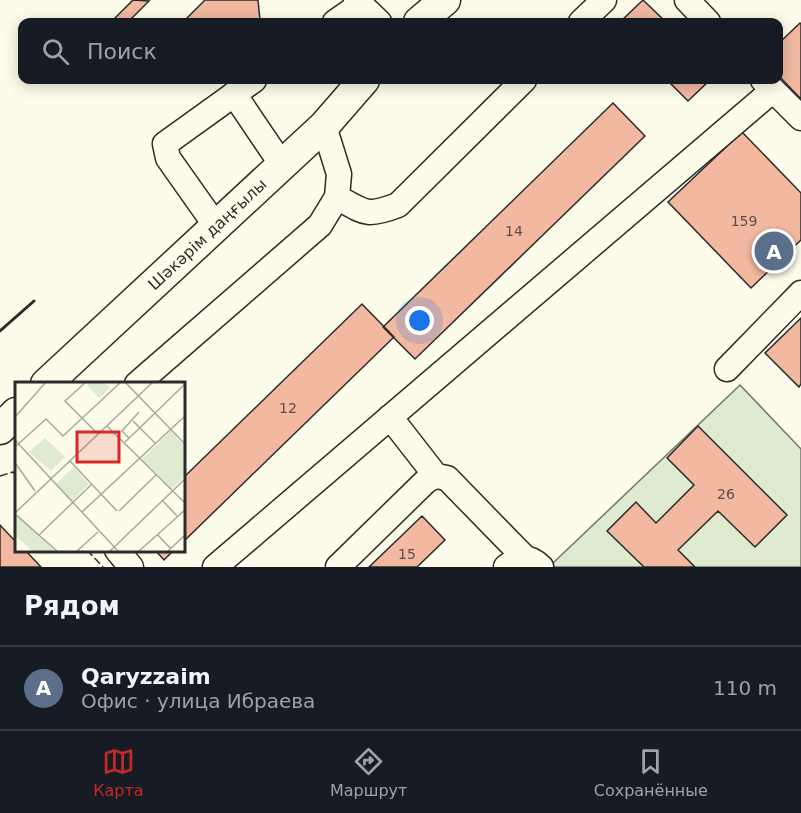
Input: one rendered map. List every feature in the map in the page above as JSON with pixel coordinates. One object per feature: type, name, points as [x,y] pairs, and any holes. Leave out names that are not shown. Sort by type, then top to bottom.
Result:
[{"type":"main road","points":[[424,18],[445,0]]},
{"type":"main road","name":"Шәкәрім даңғылы","points":[[48,382],[324,126],[361,84]]},
{"type":"main road","points":[[0,429],[15,414]]},
{"type":"street","points":[[585,18],[604,0]]},
{"type":"street","points":[[687,0],[704,18]]},
{"type":"street","points":[[340,18],[358,2],[376,18]]},
{"type":"street","points":[[216,226],[168,158],[165,144],[248,84]]},
{"type":"street","points":[[337,197],[362,211],[376,213],[398,205],[520,84]]},
{"type":"street","points":[[215,567],[390,417],[768,85],[801,118]]},
{"type":"street","points":[[234,94],[282,165]]},
{"type":"street","points":[[139,382],[320,225],[337,197],[339,174],[324,126]]},
{"type":"street","points":[[727,369],[801,293]]},
{"type":"street","points":[[390,417],[436,476]]},
{"type":"street","points":[[338,567],[427,480],[436,476],[447,477],[521,563]]},
{"type":"street","points":[[119,552],[131,567]]},
{"type":"green space","points":[[740,385],[801,449],[801,567],[555,567],[552,564]]},
{"type":"building","points":[[133,0],[149,1],[132,18],[115,18]]},
{"type":"building","points":[[205,0],[258,0],[260,18],[187,18]]},
{"type":"building","points":[[643,0],[662,18],[624,18]]},
{"type":"building","points":[[801,24],[801,99],[783,80],[783,39]]},
{"type":"building","points":[[671,84],[706,84],[688,101]]},
{"type":"building","points":[[613,103],[645,136],[415,359],[383,327]]},
{"type":"building","points":[[742,132],[801,193],[801,240],[751,288],[668,202]]},
{"type":"building","points":[[362,304],[394,337],[184,541],[184,477]]},
{"type":"building","points":[[801,318],[801,384],[799,387],[765,353]]},
{"type":"building","points":[[698,426],[787,515],[755,547],[718,511],[678,550],[695,567],[644,567],[607,531],[636,502],[656,523],[694,485],[667,458]]},
{"type":"building","points":[[422,516],[445,540],[417,567],[369,567]]},
{"type":"building","points":[[0,525],[15,541],[15,552],[27,552],[41,567],[0,567]]},
{"type":"building","points":[[157,552],[172,552],[164,560]]},
{"type":"fence","points":[[0,476],[13,472],[15,475]]},
{"type":"fence","points":[[89,552],[103,567]]},
{"type":"wall","points":[[0,331],[34,301]]},
{"type":"place","name":"Qaryzzaim","points":[[774,251]]}]
